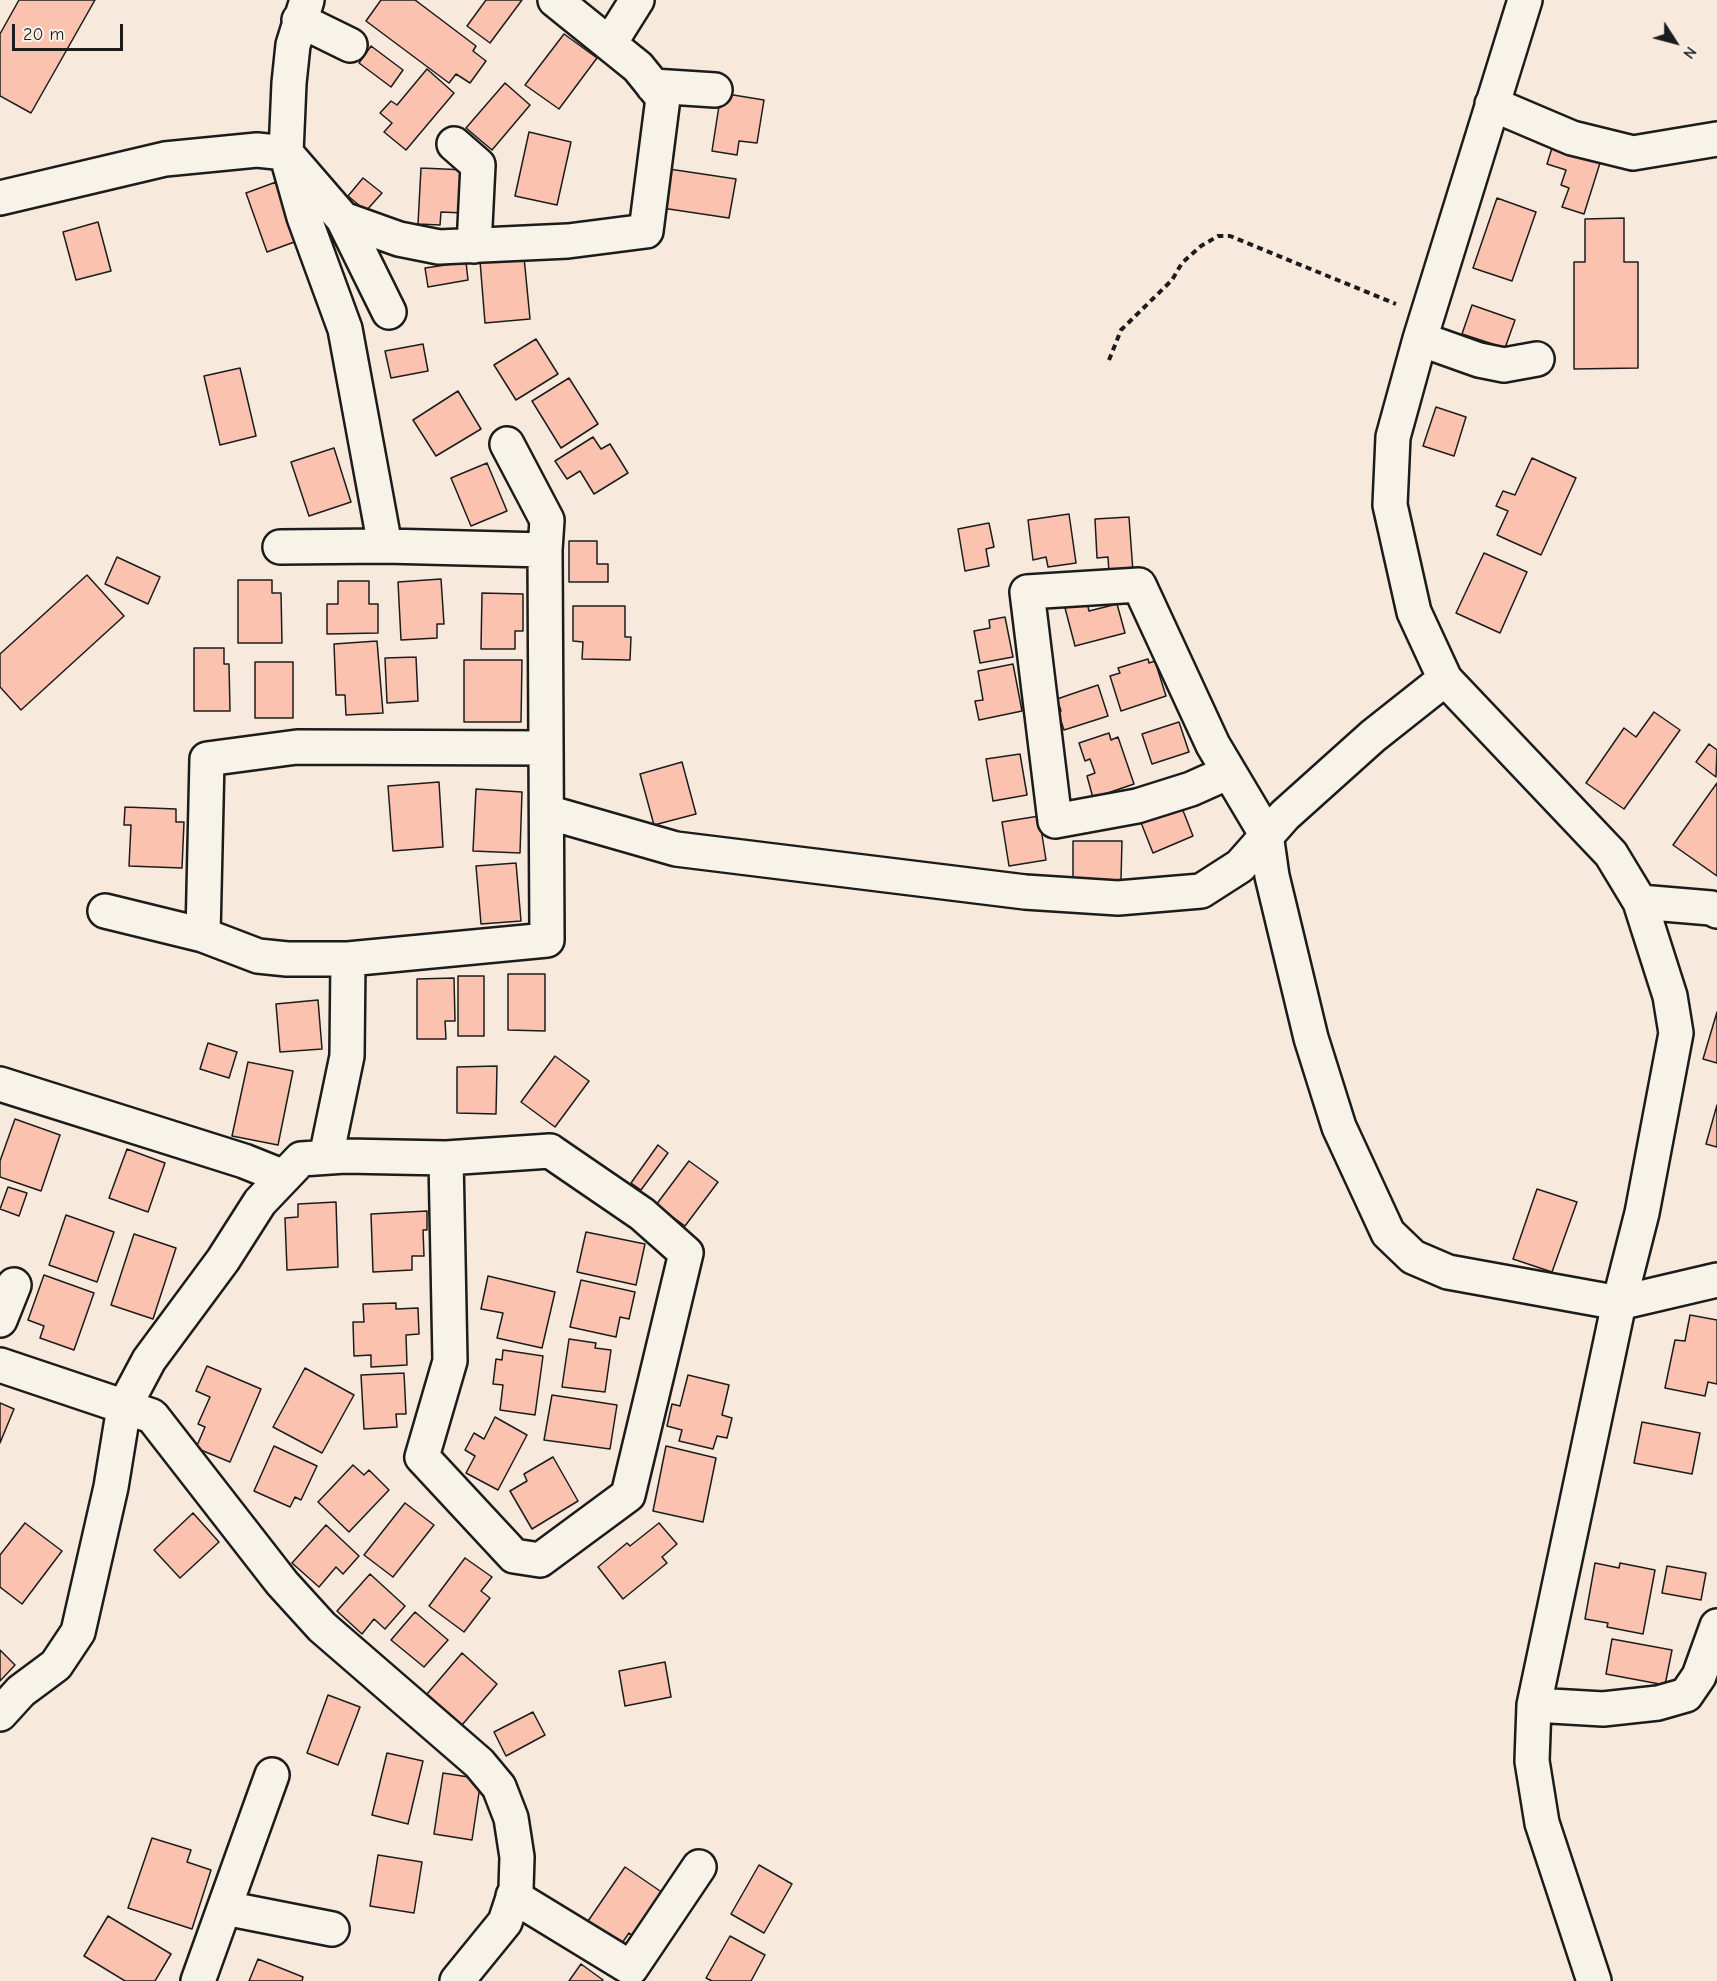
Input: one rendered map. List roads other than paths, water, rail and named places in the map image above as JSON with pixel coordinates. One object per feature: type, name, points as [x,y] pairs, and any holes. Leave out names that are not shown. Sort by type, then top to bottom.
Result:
[{"type":"street","points":[[344,219],[399,239],[439,247],[568,241],[646,231],[663,98],[638,67],[555,0]]},
{"type":"street","points":[[610,43],[637,0]]},
{"type":"street","points":[[1525,0],[1423,328],[1393,437],[1390,505],[1414,612],[1444,679],[1611,855],[1640,902],[1670,996],[1676,1033],[1642,1213],[1618,1303],[1534,1706],[1532,1761],[1542,1823],[1594,1981]]},
{"type":"street","points":[[350,45],[303,10],[289,83],[286,153],[304,217],[345,329],[385,546]]},
{"type":"street","points":[[653,86],[715,90]]},
{"type":"street","points":[[1492,104],[1572,138],[1633,153],[1717,139]]},
{"type":"street","points":[[454,144],[478,165],[474,246]]},
{"type":"street","points":[[0,198],[165,159],[257,150],[286,153],[344,219],[390,312]]},
{"type":"street","points":[[1423,328],[1479,360],[1504,365],[1537,359]]},
{"type":"street","points":[[105,910],[202,935],[258,956],[348,959],[547,940],[545,550],[547,520],[507,444]]},
{"type":"street","points":[[280,547],[385,546],[545,550]]},
{"type":"street","points":[[1229,772],[1191,789],[1137,806],[1055,821],[1027,592],[1139,585],[1213,745],[1266,834],[1272,876],[1318,1060],[1339,1127],[1388,1233],[1413,1257],[1448,1272],[1618,1303],[1717,1280]]},
{"type":"street","points":[[548,812],[675,849],[1025,892],[1118,898],[1201,891],[1240,866],[1266,834],[1373,736],[1444,679]]},
{"type":"street","points":[[202,935],[207,759],[297,747],[546,748]]},
{"type":"street","points":[[1640,902],[1715,906]]},
{"type":"street","points":[[326,1157],[347,1056],[348,959]]},
{"type":"street","points":[[0,1084],[244,1161],[284,1177]]},
{"type":"street","points":[[0,1714],[21,1691],[56,1665],[78,1632],[111,1487],[124,1407],[149,1360],[223,1260],[260,1202],[301,1159],[326,1157],[446,1158],[550,1151],[642,1214],[686,1252],[628,1495],[540,1560],[514,1556],[422,1457],[450,1361],[446,1158]]},
{"type":"street","points":[[0,1320],[14,1285]]},
{"type":"street","points":[[0,1365],[152,1416],[282,1583],[322,1627],[486,1771],[499,1787],[511,1818],[517,1857],[513,1896],[505,1922],[457,1981]]},
{"type":"street","points":[[1534,1706],[1603,1708],[1658,1702],[1686,1695],[1699,1676],[1717,1626]]},
{"type":"street","points":[[198,1981],[272,1775]]},
{"type":"street","points":[[513,1896],[631,1968],[699,1867]]},
{"type":"street","points":[[225,1908],[332,1929]]}]
